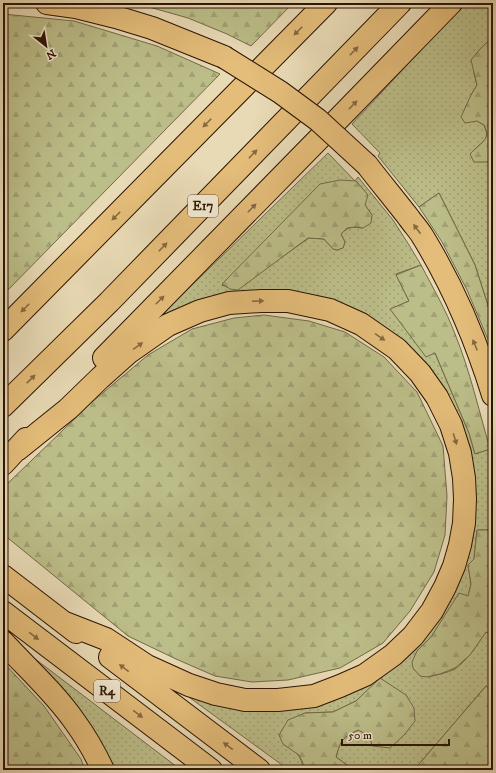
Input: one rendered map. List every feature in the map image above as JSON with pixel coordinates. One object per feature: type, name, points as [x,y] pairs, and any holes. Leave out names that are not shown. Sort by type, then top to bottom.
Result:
[{"type":"highway","points":[[47,3],[76,7],[123,19],[152,28],[224,57],[280,92],[312,116],[367,165],[422,236],[446,279],[466,322],[485,368],[493,395]]},
{"type":"highway","points":[[3,330],[326,3]]},
{"type":"highway","name":"E17","points":[[3,406],[109,302],[400,3]]},
{"type":"highway","points":[[10,457],[66,396],[451,3]]},
{"type":"highway","points":[[10,457],[68,409],[128,353],[168,325],[200,311],[230,303],[288,301],[330,310],[361,324],[397,348],[420,373],[437,397],[451,426],[460,453],[464,478],[464,523],[454,566],[445,587],[432,611],[413,636],[393,655],[364,675],[340,686],[314,696],[278,700],[245,700],[216,694],[189,685],[147,666],[106,639],[65,623]]},
{"type":"highway","name":"R4","points":[[3,576],[259,770]]},
{"type":"highway","name":"R4","points":[[3,612],[211,770]]},
{"type":"highway","points":[[3,642],[52,693],[75,721],[92,748],[103,770]]},
{"type":"green space","points":[[135,3],[293,3],[251,46],[227,34],[188,18]]},
{"type":"green space","points":[[465,3],[493,3],[493,37],[480,49],[474,73],[477,85],[471,95],[477,121],[484,125],[487,134],[485,140],[474,150],[487,162],[493,159],[493,321],[475,265],[439,193],[419,207],[378,156],[380,153],[352,124]]},
{"type":"green space","points":[[3,14],[74,21],[157,46],[220,74],[3,295]]},
{"type":"green space","points":[[493,37],[493,159],[487,162],[474,162],[470,154],[485,139],[487,132],[484,125],[477,121],[465,123],[461,117],[477,85],[471,60]]},
{"type":"green space","points":[[328,153],[355,181],[358,177],[393,220],[421,265],[396,274],[409,301],[391,309],[435,353],[469,433],[475,454],[490,449],[493,465],[493,545],[488,530],[477,530],[474,559],[468,565],[471,584],[468,596],[417,651],[428,677],[455,669],[468,657],[486,632],[493,635],[493,692],[486,686],[414,770],[352,770],[336,757],[339,746],[349,735],[359,730],[370,736],[381,678],[356,701],[333,712],[305,713],[283,744],[297,754],[301,760],[303,770],[289,770],[186,695],[208,698],[366,680],[461,563],[446,403],[332,302],[155,321]],"holes":[[[365,205],[372,215],[363,228],[351,228],[341,234],[345,242],[343,248],[337,250],[333,249],[324,239],[309,238],[285,255],[230,288],[222,285]]]},
{"type":"green space","points":[[340,180],[356,181],[368,195],[365,205],[372,215],[371,223],[363,228],[347,228],[341,234],[345,242],[343,248],[337,250],[333,249],[324,239],[308,238],[238,290],[230,289],[222,284],[320,184]]},
{"type":"green space","points":[[439,193],[475,265],[493,321],[492,349],[467,290],[442,242],[419,207]]},
{"type":"green space","points":[[421,265],[451,325],[474,391],[490,449],[475,454],[469,433],[435,353],[426,357],[390,309],[409,301],[396,275]]},
{"type":"green space","points":[[264,315],[309,321],[345,332],[384,357],[417,392],[443,446],[447,496],[445,535],[434,572],[410,611],[383,643],[340,668],[288,680],[252,682],[215,676],[128,636],[3,534],[3,488],[92,402],[148,355],[192,329],[234,318]]},
{"type":"green space","points":[[477,530],[488,530],[493,545],[493,635],[486,632],[470,655],[455,668],[427,677],[420,676],[413,668],[412,662],[417,651],[431,637],[459,593],[468,596],[471,584],[468,565],[474,559]]},
{"type":"green space","points":[[30,655],[181,770],[111,770]]},
{"type":"green space","points":[[3,662],[44,706],[81,759],[85,770],[3,770]]},
{"type":"green space","points":[[380,678],[406,695],[414,708],[415,721],[405,734],[390,748],[372,746],[370,736],[358,730],[345,737],[339,746],[336,757],[352,770],[303,770],[303,763],[299,755],[283,744],[279,735],[288,720],[305,713],[333,712],[356,701]]},
{"type":"green space","points":[[486,686],[493,692],[493,770],[414,770]]}]
